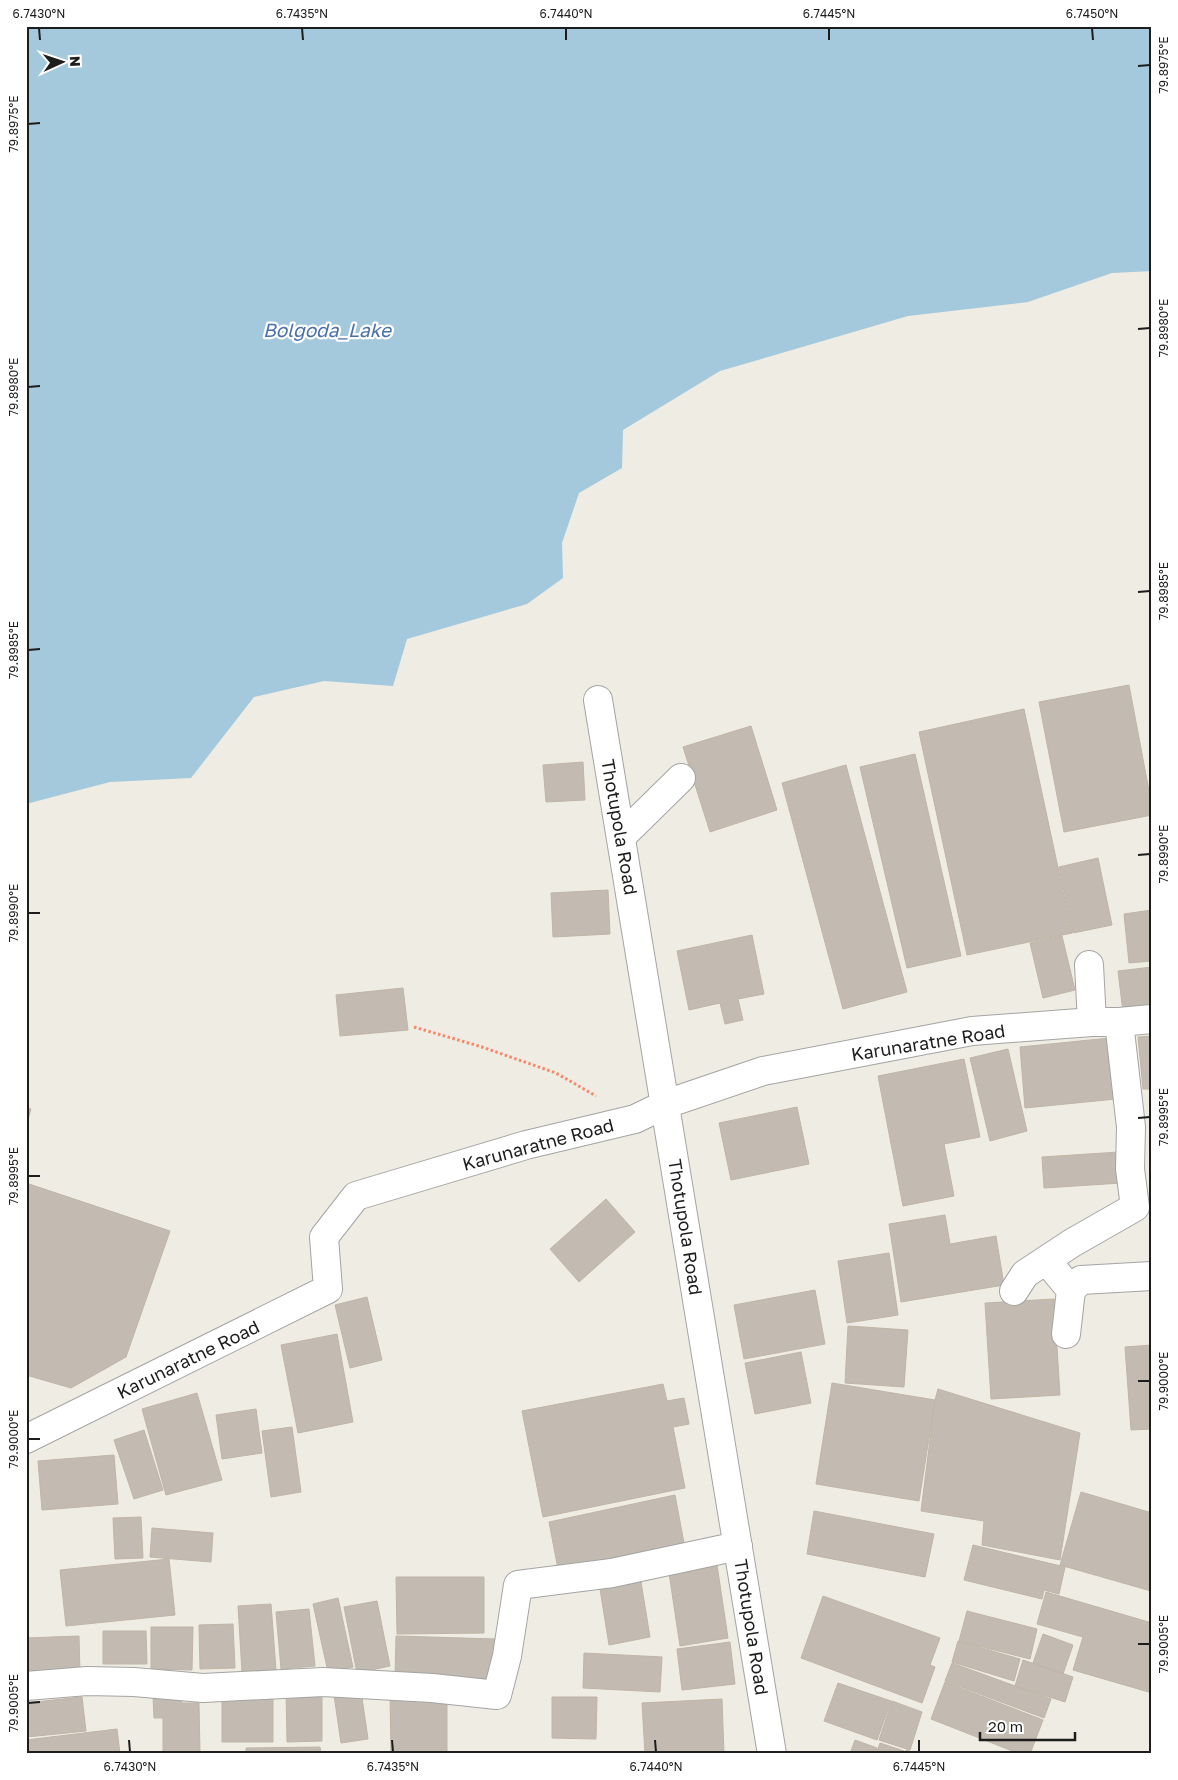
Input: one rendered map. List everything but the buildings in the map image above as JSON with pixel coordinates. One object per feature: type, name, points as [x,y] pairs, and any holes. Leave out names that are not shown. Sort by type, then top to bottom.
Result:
[{"type":"street","name":"Thotupola Road","points":[[598,700],[622,836],[772,1754]]},
{"type":"street","points":[[622,836],[681,778]]},
{"type":"street","points":[[1089,965],[1092,1022]]},
{"type":"street","name":"Karunaratne Road","points":[[26,1439],[328,1289],[324,1237],[356,1196],[526,1145],[635,1119],[666,1104],[764,1072],[972,1030],[1152,1019]]},
{"type":"street","points":[[1014,1292],[1025,1274],[1106,1222],[1135,1207],[1130,1169],[1131,1128],[1119,1022]]},
{"type":"street","points":[[1046,1260],[1071,1290]]},
{"type":"street","points":[[1066,1334],[1071,1290],[1081,1280],[1152,1276]]},
{"type":"street","points":[[26,1686],[87,1680],[202,1688],[323,1682],[432,1688],[497,1695],[507,1656],[518,1585],[612,1573],[738,1546]]},
{"type":"path","points":[[414,1027],[482,1047],[556,1073],[635,1119]]},
{"type":"water","name":"Bolgoda_Lake","points":[[26,26],[1152,26],[1152,271],[1112,273],[1028,302],[908,316],[720,371],[623,430],[622,468],[579,493],[562,543],[563,578],[527,604],[407,639],[393,686],[324,681],[254,697],[191,778],[110,782],[26,804]]}]
